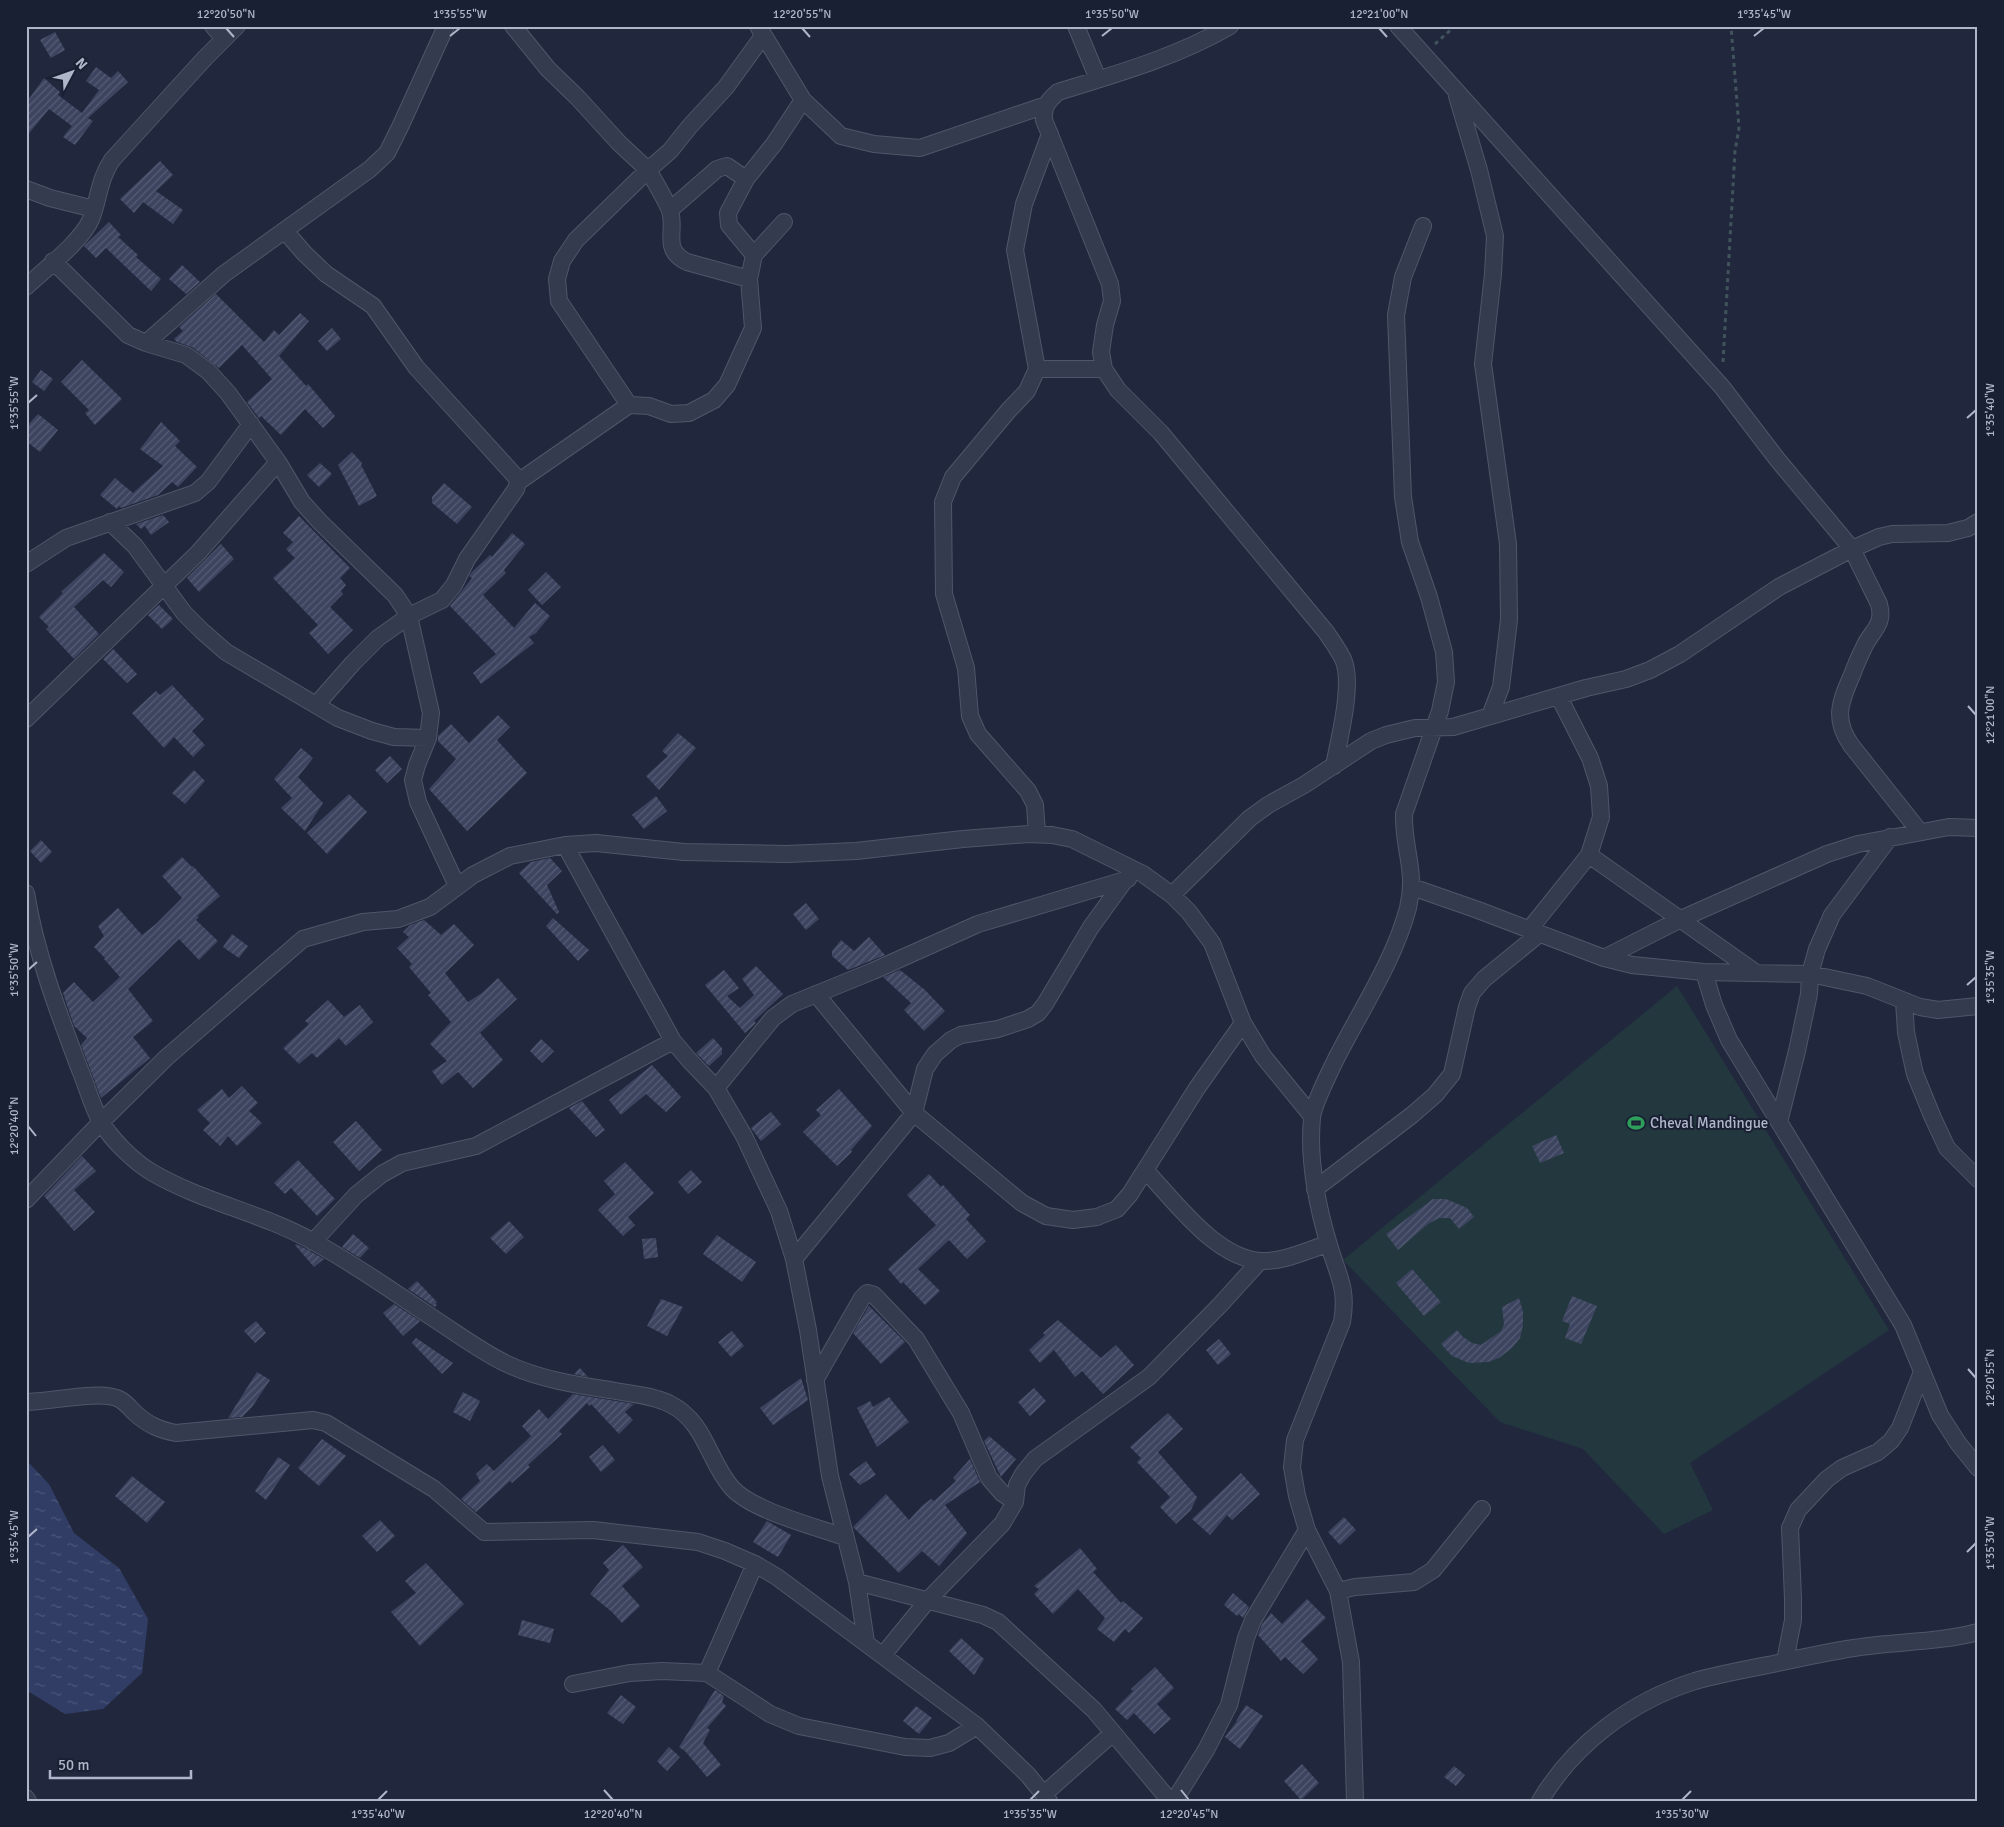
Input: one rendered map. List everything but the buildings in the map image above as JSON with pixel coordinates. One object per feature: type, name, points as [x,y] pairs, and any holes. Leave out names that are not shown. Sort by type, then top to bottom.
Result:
[{"type":"street","points":[[213,26],[224,38]]},
{"type":"street","points":[[26,287],[85,230],[91,220],[105,170],[112,160],[237,26]]},
{"type":"street","points":[[146,344],[224,274],[370,169],[386,153],[400,127],[446,26]]},
{"type":"street","points":[[513,26],[548,70],[648,170],[670,210],[672,250],[678,258],[749,278]]},
{"type":"street","points":[[1076,26],[1098,79]]},
{"type":"street","points":[[1230,26],[1210,38],[1172,54],[1058,92],[1046,105],[1043,111],[1044,120],[1110,284],[1112,301],[1105,326],[1101,352],[1104,369],[1118,390],[1161,433],[1320,625],[1343,659],[1347,674],[1346,695],[1334,766]]},
{"type":"street","points":[[1398,26],[1422,56],[1722,387],[1777,459],[1852,548],[1879,604],[1881,614],[1878,625],[1861,653],[1841,699],[1841,723],[1845,736],[1851,745],[1920,832]]},
{"type":"street","points":[[629,405],[559,300],[557,279],[562,261],[576,240],[670,151],[726,87],[761,31],[803,100],[841,136],[874,144],[920,148],[1046,105]]},
{"type":"street","points":[[1456,93],[1479,170],[1494,236],[1493,274],[1483,364],[1508,544],[1509,620],[1501,687],[1490,716]]},
{"type":"street","points":[[754,255],[729,225],[728,213],[746,179],[774,144],[803,100]]},
{"type":"street","points":[[1037,834],[1034,805],[1028,791],[978,734],[970,716],[966,668],[944,594],[943,502],[953,477],[1027,391],[1037,369],[1015,250],[1024,204],[1050,134]]},
{"type":"street","points":[[670,210],[717,168],[727,166],[746,179]]},
{"type":"street","points":[[26,189],[50,198],[94,209]]},
{"type":"street","points":[[316,705],[378,638],[410,616],[442,600],[454,585],[467,559],[516,488],[518,482],[629,405],[649,406],[670,414],[689,413],[714,400],[727,385],[753,328],[749,278],[754,255],[784,222]]},
{"type":"street","points":[[1355,1801],[1351,1662],[1338,1592],[1307,1530],[1297,1496],[1292,1467],[1295,1440],[1342,1322],[1345,1306],[1344,1288],[1328,1244],[1315,1189],[1312,1160],[1312,1116],[1328,1076],[1398,938],[1408,908],[1412,887],[1412,871],[1404,825],[1404,814],[1440,711],[1446,682],[1444,652],[1429,597],[1410,542],[1403,497],[1396,315],[1403,277],[1424,226]]},
{"type":"street","points":[[285,231],[326,274],[373,306],[386,321],[416,367],[516,477],[518,482]]},
{"type":"street","points":[[54,261],[128,335],[146,344],[186,355],[208,371],[251,424],[278,462],[302,502],[395,595],[410,616],[431,713],[428,738],[413,780],[418,802],[457,886]]},
{"type":"street","points":[[1037,369],[1104,369]]},
{"type":"street","points":[[26,564],[66,538],[196,493],[208,482],[251,424]]},
{"type":"street","points":[[26,719],[198,553],[278,462]]},
{"type":"street","points":[[110,522],[135,546],[184,612],[202,632],[226,652],[338,718],[372,731],[394,736],[428,738]]},
{"type":"street","points":[[1172,895],[1250,818],[1268,804],[1334,766],[1371,741],[1386,734],[1415,728],[1453,727],[1626,679],[1650,670],[1680,654],[1779,587],[1852,548],[1892,534],[1948,533],[1968,528],[1978,522]]},
{"type":"street","points":[[1315,1189],[1405,1120],[1435,1094],[1452,1074],[1472,993],[1484,979],[1534,932],[1589,855],[1601,817],[1599,786],[1590,758],[1559,697]]},
{"type":"street","points":[[1604,958],[1681,920],[1827,854],[1858,844],[1890,837],[1950,827],[1978,828]]},
{"type":"street","points":[[28,1197],[100,1122],[199,1028],[303,939],[363,922],[398,919],[430,907],[473,875],[510,856],[565,845],[596,843],[684,852],[787,854],[856,851],[963,839],[1037,834],[1072,839],[1143,874],[1172,895],[1189,912],[1212,944],[1244,1023],[1263,1056],[1312,1116]]},
{"type":"street","points":[[1779,1122],[1801,1035],[1809,994],[1810,974],[1817,948],[1832,915],[1890,837]]},
{"type":"street","points":[[565,845],[673,1041],[716,1088],[744,1136],[780,1211],[794,1259],[808,1330],[830,1476],[856,1582],[866,1642]]},
{"type":"street","points":[[1589,855],[1756,972]]},
{"type":"street","points":[[716,1088],[773,1018],[792,1004],[978,924],[1143,874]]},
{"type":"street","points":[[794,1259],[914,1113],[925,1069],[935,1054],[943,1046],[961,1035],[998,1029],[1028,1019],[1038,1013],[1092,927],[1125,880]]},
{"type":"street","points":[[1412,887],[1604,958],[1632,965],[1704,972],[1810,974],[1867,986],[1920,1007],[1938,1010],[1978,1006]]},
{"type":"street","points":[[27,897],[40,953],[57,1010],[100,1122],[129,1155],[152,1172],[191,1190],[283,1226],[314,1242],[389,1288],[469,1342],[508,1364],[544,1377],[650,1397],[670,1404],[689,1416],[701,1434],[724,1478],[734,1490],[751,1504],[844,1537]]},
{"type":"street","points":[[1704,972],[1714,1005],[1729,1040],[1903,1326],[1940,1415],[1958,1443],[1978,1468]]},
{"type":"street","points":[[816,994],[914,1113],[1022,1203],[1046,1216],[1073,1220],[1097,1217],[1116,1209],[1130,1194],[1197,1088],[1244,1023]]},
{"type":"street","points":[[1904,1001],[1906,1032],[1913,1065],[1933,1118],[1947,1148],[1978,1179]]},
{"type":"street","points":[[314,1242],[356,1195],[382,1174],[402,1163],[476,1146],[673,1041]]},
{"type":"street","points":[[1145,1170],[1206,1235],[1221,1246],[1239,1255],[1260,1261],[1278,1259],[1328,1244]]},
{"type":"street","points":[[883,1655],[928,1600],[1002,1524],[1015,1502],[1017,1485],[1035,1459],[1148,1377],[1220,1305],[1260,1261]]},
{"type":"street","points":[[815,1380],[862,1298],[867,1293],[874,1295],[916,1339],[961,1413],[990,1478],[1002,1493],[1015,1502]]},
{"type":"street","points":[[1785,1661],[1792,1620],[1793,1599],[1790,1528],[1798,1510],[1827,1479],[1842,1468],[1878,1452],[1891,1441],[1900,1428],[1922,1372]]},
{"type":"street","points":[[26,1402],[44,1402],[105,1395],[121,1400],[149,1425],[176,1433],[313,1420],[326,1423],[434,1489],[484,1532],[593,1530],[698,1542],[726,1551],[755,1564],[777,1578],[977,1726],[1028,1775],[1046,1798],[1113,1733]]},
{"type":"street","points":[[1338,1592],[1355,1587],[1414,1582],[1433,1570],[1482,1509]]},
{"type":"street","points":[[856,1582],[983,1615],[998,1622],[1094,1710],[1172,1801],[1206,1750],[1229,1705],[1246,1638],[1253,1620],[1307,1530]]},
{"type":"street","points":[[707,1673],[755,1564]]},
{"type":"street","points":[[1540,1801],[1553,1778],[1596,1734],[1620,1716],[1694,1682],[1855,1647],[1957,1638],[1978,1632]]},
{"type":"street","points":[[573,1684],[630,1673],[662,1671],[707,1673],[770,1714],[799,1726],[905,1747],[930,1748],[949,1744],[977,1726]]},
{"type":"path","points":[[1422,56],[1455,26]]},
{"type":"path","points":[[1722,387],[1734,151],[1740,128],[1731,26]]},
{"type":"shaded area","name":"Cheval Mandingue","points":[[1677,986],[1889,1330],[1690,1463],[1713,1510],[1664,1534],[1583,1449],[1500,1422],[1343,1260]]},
{"type":"water","points":[[26,1460],[49,1484],[74,1533],[119,1568],[148,1619],[142,1673],[103,1709],[65,1714],[26,1690]]},
{"type":"place","name":"Cheval Mandingue","points":[[1636,1123]]}]
